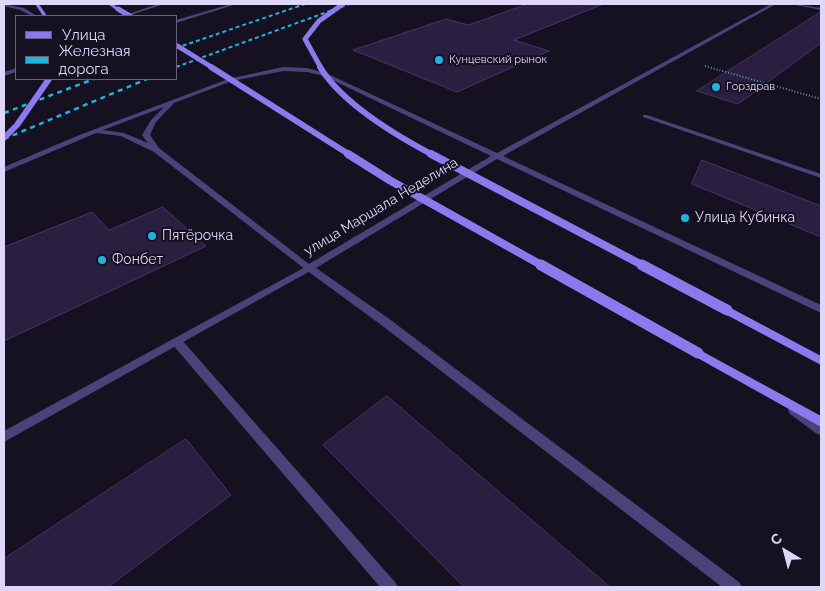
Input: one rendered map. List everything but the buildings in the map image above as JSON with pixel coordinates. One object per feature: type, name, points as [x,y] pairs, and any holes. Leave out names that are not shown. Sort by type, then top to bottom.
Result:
[{"type":"main road","points":[[37,4],[44,15]]},
{"type":"main road","points":[[110,4],[118,6],[129,15]]},
{"type":"main road","points":[[344,4],[319,21],[305,39],[322,70],[354,105],[399,137],[821,361]]},
{"type":"main road","points":[[178,46],[391,181],[821,422]]},
{"type":"main road","points":[[4,138],[17,125],[48,80]]},
{"type":"street","points":[[127,15],[162,4]]},
{"type":"street","points":[[178,21],[235,4]]},
{"type":"street","name":"улица Маршала Неделина","points":[[4,437],[310,268],[497,156],[774,4]]},
{"type":"street","points":[[796,4],[821,9]]},
{"type":"street","points":[[4,5],[22,9],[33,15]]},
{"type":"street","points":[[4,170],[80,137],[190,94],[259,73],[283,69],[307,70],[326,75],[821,309]]},
{"type":"street","points":[[157,150],[146,135],[154,120],[172,104],[190,94]]},
{"type":"street","points":[[645,116],[821,176]]},
{"type":"street","points":[[80,137],[105,131],[122,134],[157,150],[310,268],[392,327],[734,587]]},
{"type":"street","points":[[176,342],[390,587]]},
{"type":"street","points":[[781,400],[821,430]]},
{"type":"path","points":[[704,65],[821,99]]},
{"type":"railway","points":[[178,47],[305,4]]},
{"type":"railway","points":[[178,66],[349,4]]},
{"type":"railway","points":[[4,113],[91,80]]},
{"type":"railway","points":[[4,139],[145,80]]},
{"type":"place","name":"Кунцевский рынок","points":[[439,60]]},
{"type":"place","name":"Горздрав","points":[[716,87]]},
{"type":"place","name":"Улица Кубинка","points":[[685,218]]},
{"type":"place","name":"Пятёрочка","points":[[152,236]]},
{"type":"place","name":"Фонбет","points":[[102,260]]}]
